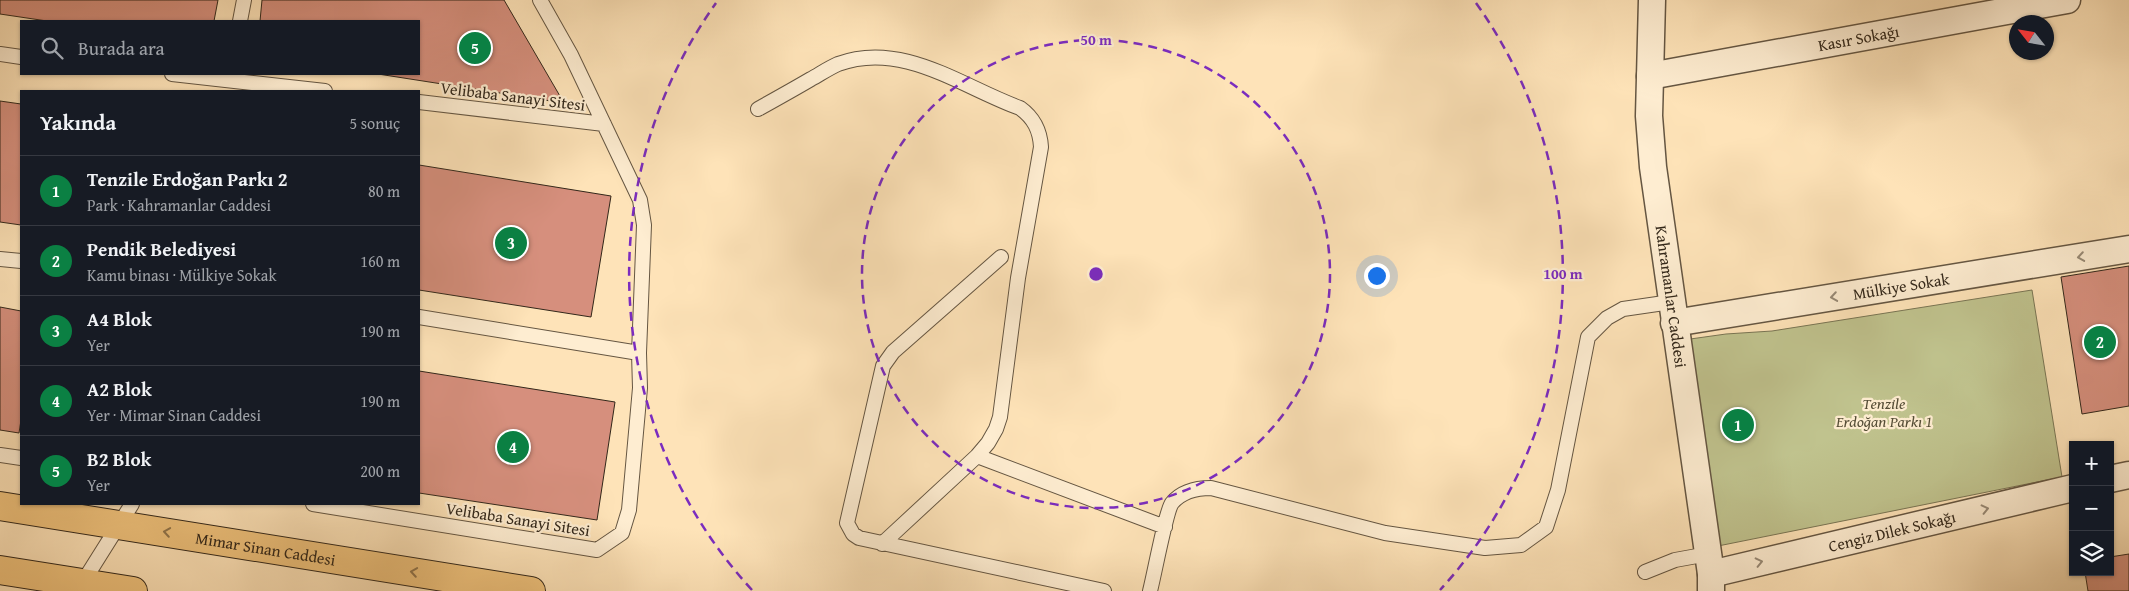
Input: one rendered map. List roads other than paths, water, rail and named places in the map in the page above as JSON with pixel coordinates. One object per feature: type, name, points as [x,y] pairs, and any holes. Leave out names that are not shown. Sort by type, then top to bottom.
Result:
[{"type":"main road","name":"Mimar Sinan Caddesi","points":[[0,506],[126,514],[531,591]]},
{"type":"main road","points":[[0,570],[133,591]]},
{"type":"street","name":"Kahramanlar Caddesi","points":[[1652,0],[1649,116],[1653,167],[1710,573]]},
{"type":"street","name":"Kasır Sokağı","points":[[1650,76],[2067,0]]},
{"type":"street","name":"Mülkiye Sokak","points":[[1672,312],[2129,249]]},
{"type":"street","points":[[2114,478],[2129,475]]},
{"type":"street","name":"Cengiz Dilek Sokağı","points":[[1710,573],[2069,489]]},
{"type":"lane","points":[[240,20],[244,0]]},
{"type":"lane","name":"Velibaba Sanayi Sitesi","points":[[319,505],[597,550],[622,533],[628,510],[640,388],[639,353],[644,225],[640,200],[571,55],[540,0]]},
{"type":"lane","points":[[0,54],[20,57]]},
{"type":"lane","points":[[758,109],[837,64],[877,56],[898,58],[918,64],[1020,108],[1035,123],[1040,135],[1041,147],[1018,278],[1000,417],[996,429],[988,443],[977,456],[882,544]]},
{"type":"lane","points":[[179,75],[227,82],[314,90]]},
{"type":"lane","name":"Velibaba Sanayi Sitesi","points":[[420,102],[604,124]]},
{"type":"lane","points":[[1001,257],[892,352],[883,366],[847,524],[853,534],[859,538],[882,544],[1104,591]]},
{"type":"lane","points":[[0,259],[20,262]]},
{"type":"lane","points":[[1150,591],[1170,505],[1177,498],[1198,488],[1211,488],[1385,533],[1485,548],[1521,545],[1546,527],[1558,490],[1588,337],[1607,318],[1623,309],[1672,312]]},
{"type":"lane","points":[[420,317],[639,353]]},
{"type":"lane","points":[[0,455],[20,458]]},
{"type":"lane","points":[[977,456],[1165,528]]},
{"type":"lane","points":[[83,582],[126,514]]},
{"type":"lane","points":[[1645,572],[1675,560],[1710,573]]},
{"type":"place","name":"B2 Blok","points":[[475,48]]},
{"type":"place","name":"A4 Blok","points":[[511,243]]},
{"type":"place","name":"Pendik Belediyesi","points":[[2100,342]]},
{"type":"place","name":"Tenzile Erdoğan Parkı 2","points":[[1738,425]]},
{"type":"place","name":"A2 Blok","points":[[513,447]]},
{"type":"park label","name":"Tenzile Erdoğan Parkı 1","points":[[1884,412]]}]
